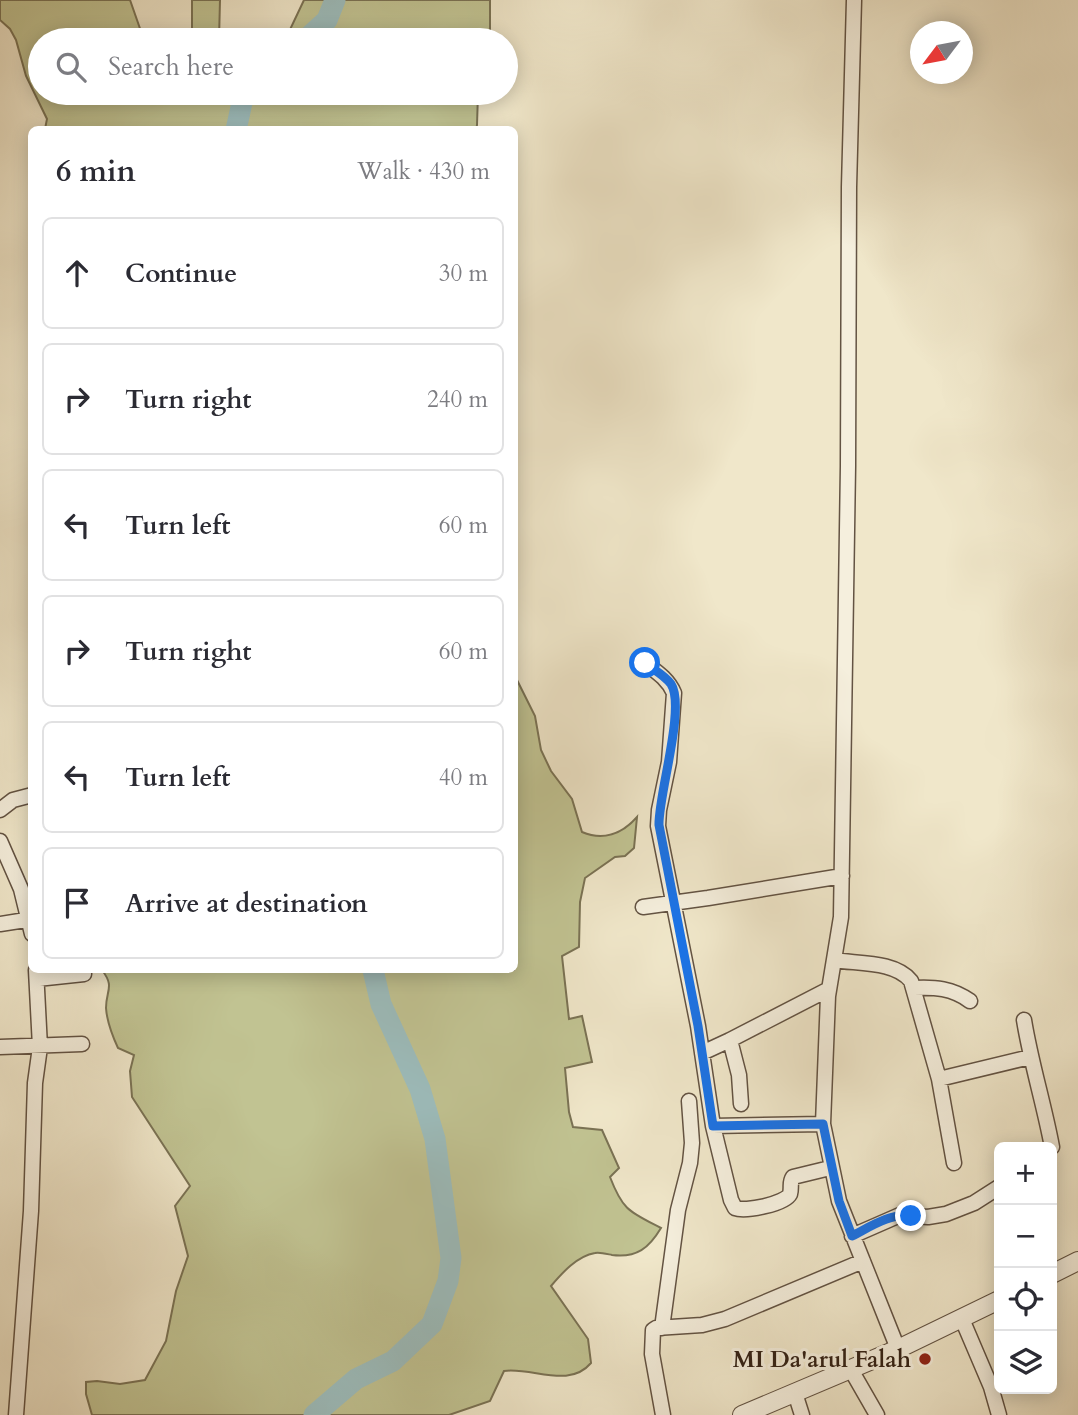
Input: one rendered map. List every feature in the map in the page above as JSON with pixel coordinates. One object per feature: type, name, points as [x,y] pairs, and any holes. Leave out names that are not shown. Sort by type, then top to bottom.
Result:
[{"type":"street","points":[[853,0],[841,917],[829,989],[823,1124],[839,1201],[898,1349]]},
{"type":"street","points":[[645,663],[670,684],[675,698],[670,762],[658,818],[713,1126],[728,1191],[737,1210],[751,1210],[785,1199],[791,1190],[790,1182],[793,1177],[830,1168]]},
{"type":"street","points":[[0,810],[13,800],[28,796]]},
{"type":"street","points":[[0,841],[21,889],[28,914]]},
{"type":"street","points":[[643,907],[842,876]]},
{"type":"street","points":[[0,924],[28,924]]},
{"type":"street","points":[[834,961],[892,968],[907,975],[914,988],[939,1079],[954,1163]]},
{"type":"street","points":[[16,1415],[31,1211],[35,1083],[40,1047],[36,974],[84,974]]},
{"type":"street","points":[[914,988],[935,987],[949,990],[970,1001]]},
{"type":"street","points":[[702,1053],[796,1009],[829,989]]},
{"type":"street","points":[[1024,1020],[1030,1057],[1051,1142]]},
{"type":"street","points":[[730,1040],[739,1075],[741,1104]]},
{"type":"street","points":[[0,1047],[82,1044]]},
{"type":"street","points":[[939,1079],[1030,1057]]},
{"type":"street","points":[[662,1328],[671,1249],[690,1163],[692,1143],[689,1101]]},
{"type":"street","points":[[713,1126],[823,1124]]},
{"type":"street","points":[[852,1236],[900,1214],[928,1217],[946,1214],[994,1194]]},
{"type":"street","points":[[663,1415],[651,1339],[653,1330],[702,1325],[725,1319],[863,1261]]},
{"type":"street","points":[[1057,1272],[1078,1261]]},
{"type":"street","points":[[742,1415],[898,1349],[994,1303]]},
{"type":"street","points":[[962,1319],[991,1387],[999,1415]]},
{"type":"street","points":[[850,1368],[877,1415]]},
{"type":"street","points":[[795,1393],[802,1415]]},
{"type":"green space","points":[[0,0],[130,0],[140,28],[28,28],[28,80],[16,40],[10,29],[0,20]]},
{"type":"green space","points":[[192,0],[220,0],[219,28],[192,28]]},
{"type":"green space","points":[[304,0],[490,0],[490,28],[291,28]]},
{"type":"green space","points":[[40,105],[478,105],[477,126],[46,126],[47,119]]},
{"type":"green space","points":[[518,682],[535,716],[541,750],[551,771],[572,799],[582,832],[605,836],[619,832],[637,817],[634,848],[625,856],[615,857],[585,878],[580,902],[579,947],[562,956],[569,1019],[582,1016],[592,1062],[565,1068],[573,1127],[602,1130],[619,1168],[610,1177],[619,1197],[635,1214],[661,1228],[647,1246],[635,1253],[621,1256],[597,1253],[576,1261],[551,1286],[588,1339],[591,1363],[572,1375],[504,1371],[490,1401],[449,1415],[92,1415],[86,1394],[86,1382],[120,1384],[145,1380],[166,1341],[176,1291],[188,1256],[175,1206],[190,1186],[132,1097],[130,1071],[134,1055],[118,1048],[112,1034],[107,1019],[109,985],[104,973],[518,973]]},
{"type":"waterway","points":[[318,28],[327,20],[335,0]]},
{"type":"waterway","points":[[237,126],[241,105]]},
{"type":"waterway","points":[[314,1415],[356,1379],[393,1361],[432,1324],[448,1281],[451,1258],[435,1139],[420,1089],[381,1004],[374,973]]},
{"type":"place","name":"MI Da'arul Falah","points":[[925,1359]]},
{"type":"route","points":[[645,663],[670,684],[675,698],[670,762],[659,810],[659,825],[665,868],[698,1026],[713,1126],[823,1124],[830,1168],[852,1236],[900,1214],[911,1216]]}]
